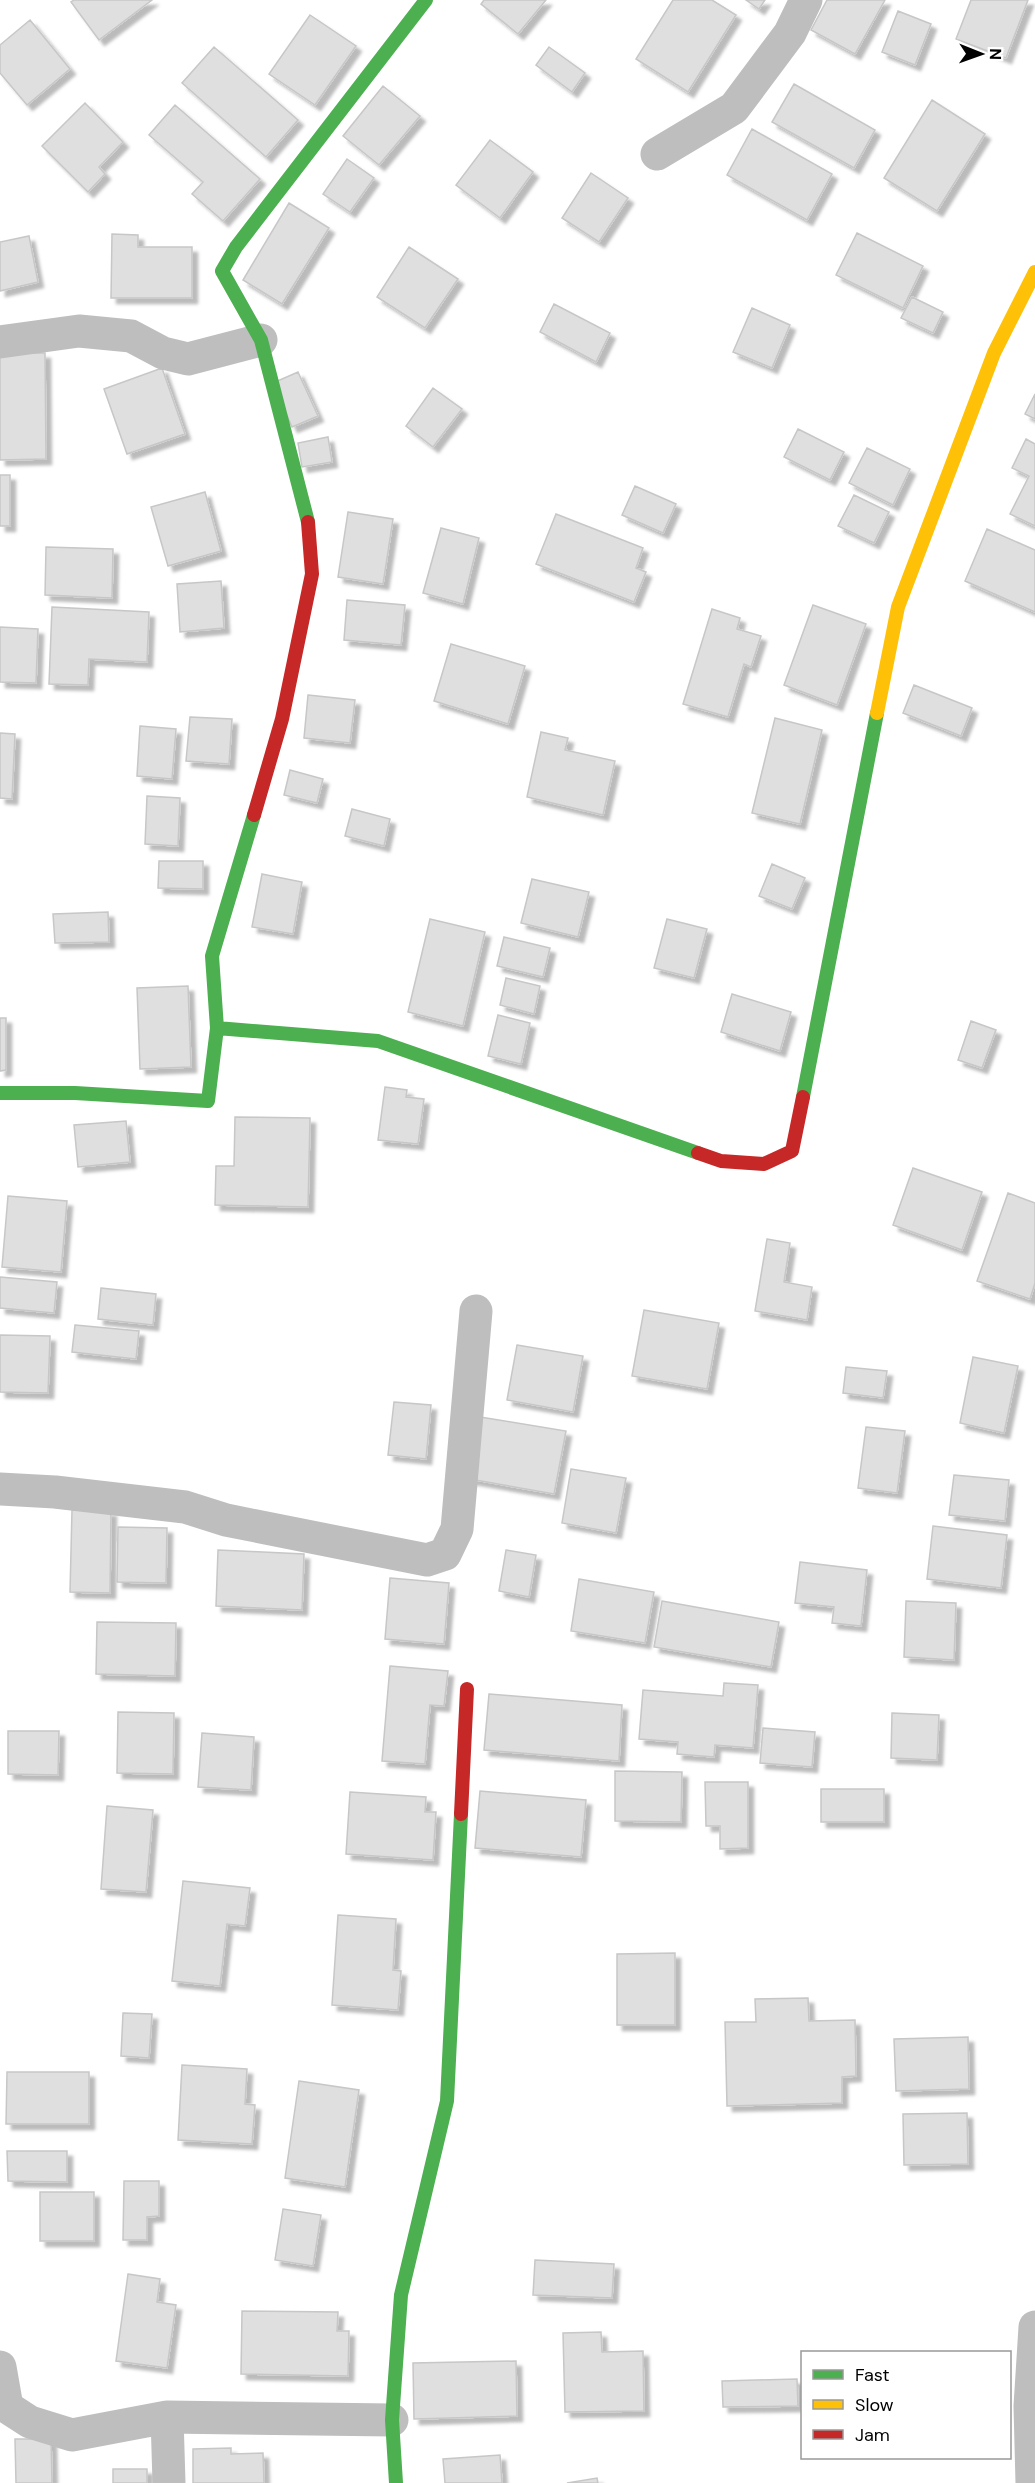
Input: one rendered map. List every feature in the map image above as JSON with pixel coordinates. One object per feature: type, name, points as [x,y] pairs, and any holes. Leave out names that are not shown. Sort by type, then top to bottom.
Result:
[{"type":"street","points":[[0,1093],[75,1092],[208,1101],[217,1028],[212,956],[282,719],[312,574],[308,523],[261,340],[222,271],[236,247],[426,0]]},
{"type":"street","points":[[657,154],[734,108],[790,33],[806,0]]},
{"type":"street","points":[[217,1028],[378,1041],[721,1161],[764,1164],[792,1151],[898,607],[994,353],[1035,272]]},
{"type":"street","points":[[0,342],[79,331],[132,336],[163,353],[188,359],[261,340]]},
{"type":"street","points":[[0,1489],[55,1492],[185,1507],[226,1520],[427,1560],[445,1554],[457,1529],[476,1311]]},
{"type":"street","points":[[396,2483],[392,2420],[401,2295],[447,2101],[467,1689]]},
{"type":"street","points":[[1032,2483],[1030,2406],[1035,2327]]},
{"type":"street","points":[[0,2367],[7,2407],[30,2422],[72,2435],[167,2417],[392,2420]]},
{"type":"street","points":[[167,2417],[169,2483]]},
{"type":"building","points":[[74,0],[152,0],[99,40],[71,2]]},
{"type":"building","points":[[484,0],[546,0],[518,34],[481,4]]},
{"type":"building","points":[[673,0],[712,0],[736,15],[688,92],[636,59]]},
{"type":"building","points":[[746,0],[765,0],[759,9]]},
{"type":"building","points":[[827,0],[885,0],[855,54],[811,30]]},
{"type":"building","points":[[971,0],[1028,0],[1006,58],[956,39]]},
{"type":"building","points":[[898,11],[931,24],[915,65],[882,52]]},
{"type":"building","points":[[310,15],[356,46],[315,105],[269,74]]},
{"type":"building","points":[[30,20],[70,69],[27,105],[0,73],[0,45]]},
{"type":"building","points":[[214,47],[298,120],[266,157],[182,83]]},
{"type":"building","points":[[549,47],[585,73],[572,92],[536,65]]},
{"type":"building","points":[[794,84],[875,130],[854,168],[772,122]]},
{"type":"building","points":[[383,86],[420,116],[379,165],[343,136]]},
{"type":"building","points":[[932,100],[985,134],[937,211],[884,178]]},
{"type":"building","points":[[85,103],[123,142],[99,167],[105,174],[88,192],[42,146]]},
{"type":"building","points":[[175,105],[260,179],[223,221],[192,194],[203,182],[149,135]]},
{"type":"building","points":[[752,129],[832,174],[807,220],[727,175]]},
{"type":"building","points":[[490,140],[533,172],[500,218],[456,185]]},
{"type":"building","points":[[347,159],[374,178],[350,212],[323,194]]},
{"type":"building","points":[[591,173],[628,198],[599,242],[562,218]]},
{"type":"building","points":[[289,203],[329,228],[282,304],[243,280]]},
{"type":"building","points":[[857,233],[923,266],[903,308],[836,275]]},
{"type":"building","points":[[112,234],[138,235],[138,247],[192,247],[192,298],[111,298]]},
{"type":"building","points":[[29,236],[38,282],[0,291],[0,242]]},
{"type":"building","points":[[409,247],[458,279],[425,328],[377,297]]},
{"type":"building","points":[[912,297],[943,312],[933,333],[901,318]]},
{"type":"building","points":[[554,304],[610,333],[596,362],[540,332]]},
{"type":"building","points":[[752,308],[790,325],[772,368],[733,352]]},
{"type":"building","points":[[0,353],[45,353],[46,459],[0,460]]},
{"type":"building","points":[[162,368],[185,434],[127,454],[104,389]]},
{"type":"building","points":[[298,372],[318,416],[292,427],[273,383]]},
{"type":"building","points":[[433,388],[462,409],[433,447],[406,426]]},
{"type":"building","points":[[1035,394],[1035,419],[1025,414]]},
{"type":"building","points":[[798,429],[844,452],[830,480],[784,457]]},
{"type":"building","points":[[328,437],[332,462],[302,467],[298,443]]},
{"type":"building","points":[[1026,439],[1035,444],[1035,526],[1010,514],[1029,476],[1012,468]]},
{"type":"building","points":[[867,448],[910,469],[893,505],[849,483]]},
{"type":"building","points":[[0,475],[10,475],[10,526],[0,526]]},
{"type":"building","points":[[635,486],[676,504],[663,533],[622,515]]},
{"type":"building","points":[[205,492],[221,551],[168,566],[151,507]]},
{"type":"building","points":[[854,495],[889,512],[874,543],[838,526]]},
{"type":"building","points":[[348,512],[393,519],[383,584],[338,577]]},
{"type":"building","points":[[556,514],[643,548],[636,568],[646,572],[634,602],[536,564]]},
{"type":"building","points":[[441,528],[479,538],[463,604],[423,593]]},
{"type":"building","points":[[987,529],[1035,550],[1035,612],[965,581]]},
{"type":"building","points":[[46,547],[113,549],[112,598],[45,595]]},
{"type":"building","points":[[221,581],[224,628],[180,632],[177,584]]},
{"type":"building","points":[[347,600],[405,605],[401,645],[344,640]]},
{"type":"building","points":[[813,605],[866,624],[837,705],[784,685]]},
{"type":"building","points":[[52,607],[149,612],[147,662],[89,659],[88,685],[49,684]]},
{"type":"building","points":[[712,609],[740,618],[737,629],[761,636],[751,667],[744,664],[728,717],[683,704]]},
{"type":"building","points":[[0,627],[38,629],[36,683],[0,682]]},
{"type":"building","points":[[451,644],[525,666],[508,724],[434,701]]},
{"type":"building","points":[[914,685],[972,708],[961,736],[903,713]]},
{"type":"building","points":[[308,695],[355,700],[350,743],[304,738]]},
{"type":"building","points":[[190,717],[232,719],[229,764],[186,761]]},
{"type":"building","points":[[775,718],[822,730],[800,824],[752,813]]},
{"type":"building","points":[[140,726],[176,729],[172,779],[137,776]]},
{"type":"building","points":[[541,732],[568,738],[565,750],[615,761],[603,815],[527,797]]},
{"type":"building","points":[[0,733],[15,734],[12,799],[0,798]]},
{"type":"building","points":[[290,770],[323,779],[317,803],[284,795]]},
{"type":"building","points":[[147,796],[180,798],[178,846],[145,844]]},
{"type":"building","points":[[352,809],[390,819],[384,846],[345,836]]},
{"type":"building","points":[[159,861],[203,861],[203,889],[158,888]]},
{"type":"building","points":[[772,864],[805,878],[792,909],[759,896]]},
{"type":"building","points":[[262,874],[302,882],[293,934],[252,927]]},
{"type":"building","points":[[532,879],[589,892],[578,937],[521,923]]},
{"type":"building","points":[[108,912],[109,942],[55,943],[53,914]]},
{"type":"building","points":[[430,919],[485,932],[463,1026],[408,1012]]},
{"type":"building","points":[[667,919],[707,929],[694,978],[654,968]]},
{"type":"building","points":[[504,937],[550,948],[543,977],[497,966]]},
{"type":"building","points":[[506,978],[540,986],[534,1014],[500,1005]]},
{"type":"building","points":[[188,986],[191,1067],[140,1069],[137,988]]},
{"type":"building","points":[[732,994],[791,1012],[780,1051],[721,1032]]},
{"type":"building","points":[[498,1015],[530,1023],[521,1064],[488,1056]]},
{"type":"building","points":[[0,1018],[6,1018],[6,1070],[0,1071]]},
{"type":"building","points":[[971,1021],[996,1030],[982,1068],[958,1060]]},
{"type":"building","points":[[385,1087],[407,1090],[406,1097],[424,1099],[418,1144],[378,1140]]},
{"type":"building","points":[[235,1117],[310,1118],[308,1207],[215,1205],[216,1166],[234,1166]]},
{"type":"building","points":[[126,1121],[130,1162],[78,1167],[74,1125]]},
{"type":"building","points":[[913,1168],[982,1192],[962,1250],[893,1225]]},
{"type":"building","points":[[1008,1193],[1035,1203],[1035,1283],[1030,1299],[977,1281]]},
{"type":"building","points":[[8,1196],[67,1201],[61,1272],[2,1267]]},
{"type":"building","points":[[767,1239],[790,1243],[784,1282],[812,1287],[807,1320],[755,1311]]},
{"type":"building","points":[[0,1277],[57,1282],[54,1313],[0,1308]]},
{"type":"building","points":[[101,1288],[156,1294],[153,1325],[98,1319]]},
{"type":"building","points":[[644,1310],[719,1323],[707,1389],[632,1376]]},
{"type":"building","points":[[75,1325],[139,1331],[136,1359],[72,1352]]},
{"type":"building","points":[[0,1335],[50,1336],[48,1393],[0,1392]]},
{"type":"building","points":[[517,1345],[583,1356],[573,1412],[507,1400]]},
{"type":"building","points":[[973,1357],[1018,1366],[1004,1433],[960,1423]]},
{"type":"building","points":[[846,1367],[887,1371],[883,1398],[843,1393]]},
{"type":"building","points":[[394,1402],[431,1405],[426,1459],[388,1455]]},
{"type":"building","points":[[474,1416],[566,1431],[554,1494],[464,1478]]},
{"type":"building","points":[[866,1427],[905,1431],[897,1493],[858,1488]]},
{"type":"building","points":[[571,1469],[626,1478],[616,1533],[562,1523]]},
{"type":"building","points":[[954,1475],[1009,1480],[1005,1521],[949,1515]]},
{"type":"building","points":[[72,1510],[111,1511],[110,1593],[70,1592]]},
{"type":"building","points":[[933,1526],[1007,1535],[1001,1588],[927,1579]]},
{"type":"building","points":[[118,1527],[167,1528],[166,1583],[117,1582]]},
{"type":"building","points":[[218,1550],[304,1554],[302,1610],[216,1606]]},
{"type":"building","points":[[506,1550],[536,1555],[529,1597],[499,1591]]},
{"type":"building","points":[[800,1562],[867,1570],[861,1626],[832,1623],[834,1607],[795,1603]]},
{"type":"building","points":[[390,1578],[449,1583],[444,1644],[385,1639]]},
{"type":"building","points":[[579,1579],[654,1592],[645,1643],[571,1631]]},
{"type":"building","points":[[662,1601],[779,1622],[771,1667],[654,1647]]},
{"type":"building","points":[[906,1601],[956,1603],[954,1660],[904,1657]]},
{"type":"building","points":[[97,1622],[176,1623],[175,1676],[96,1674]]},
{"type":"building","points":[[390,1666],[448,1671],[444,1706],[430,1705],[425,1764],[382,1761]]},
{"type":"building","points":[[724,1683],[758,1685],[753,1748],[715,1745],[714,1757],[677,1754],[678,1742],[639,1739],[643,1690],[723,1696]]},
{"type":"building","points":[[489,1694],[622,1705],[619,1761],[484,1750]]},
{"type":"building","points":[[118,1712],[174,1713],[173,1774],[117,1773]]},
{"type":"building","points":[[892,1713],[939,1715],[937,1760],[891,1758]]},
{"type":"building","points":[[763,1728],[815,1732],[812,1767],[760,1763]]},
{"type":"building","points":[[8,1731],[59,1731],[58,1775],[8,1774]]},
{"type":"building","points":[[202,1733],[254,1737],[251,1790],[198,1787]]},
{"type":"building","points":[[615,1771],[682,1772],[681,1822],[615,1821]]},
{"type":"building","points":[[705,1782],[748,1782],[748,1848],[720,1849],[720,1826],[706,1826]]},
{"type":"building","points":[[821,1789],[884,1789],[884,1822],[821,1822]]},
{"type":"building","points":[[480,1791],[586,1800],[581,1857],[475,1848]]},
{"type":"building","points":[[350,1792],[426,1797],[425,1812],[436,1812],[433,1860],[346,1854]]},
{"type":"building","points":[[107,1806],[153,1810],[146,1892],[101,1889]]},
{"type":"building","points":[[183,1881],[250,1888],[245,1926],[227,1924],[220,1986],[172,1981]]},
{"type":"building","points":[[338,1915],[396,1919],[393,1970],[401,1971],[398,2010],[332,2005]]},
{"type":"building","points":[[675,1953],[675,2025],[617,2025],[617,1954]]},
{"type":"building","points":[[808,1998],[809,2021],[855,2020],[856,2076],[842,2077],[842,2103],[727,2106],[725,2022],[756,2022],[755,1999]]},
{"type":"building","points":[[123,2013],[152,2014],[149,2058],[121,2056]]},
{"type":"building","points":[[968,2037],[969,2089],[896,2091],[894,2039]]},
{"type":"building","points":[[182,2065],[247,2069],[245,2104],[255,2105],[252,2144],[178,2140]]},
{"type":"building","points":[[7,2072],[89,2072],[89,2124],[6,2124]]},
{"type":"building","points":[[299,2081],[359,2090],[345,2187],[285,2178]]},
{"type":"building","points":[[967,2113],[968,2164],[904,2165],[903,2114]]},
{"type":"building","points":[[7,2151],[67,2151],[67,2182],[8,2181]]},
{"type":"building","points":[[124,2181],[159,2181],[159,2216],[147,2217],[147,2240],[123,2240]]},
{"type":"building","points":[[40,2192],[94,2192],[94,2241],[40,2241]]},
{"type":"building","points":[[283,2209],[321,2215],[313,2266],[275,2260]]},
{"type":"building","points":[[535,2260],[614,2264],[612,2298],[533,2295]]},
{"type":"building","points":[[128,2274],[160,2279],[157,2302],[176,2305],[167,2368],[116,2361]]},
{"type":"building","points":[[242,2311],[338,2312],[337,2331],[349,2331],[348,2376],[241,2374]]},
{"type":"building","points":[[601,2332],[602,2352],[643,2351],[644,2411],[565,2412],[563,2333]]},
{"type":"building","points":[[516,2361],[517,2416],[414,2419],[413,2363]]},
{"type":"building","points":[[797,2379],[798,2406],[723,2407],[722,2381]]},
{"type":"building","points":[[15,2439],[51,2439],[52,2483],[16,2483]]},
{"type":"building","points":[[231,2448],[231,2454],[263,2453],[264,2483],[193,2483],[193,2449]]},
{"type":"building","points":[[500,2455],[502,2483],[445,2483],[443,2459]]},
{"type":"building","points":[[113,2469],[147,2469],[147,2483],[113,2483]]},
{"type":"building","points":[[597,2478],[598,2483],[567,2483]]},
{"type":"traffic: fast","points":[[308,522],[261,340],[222,271],[236,247],[426,0]]},
{"type":"traffic: fast","points":[[803,1097],[877,713]]},
{"type":"traffic: fast","points":[[0,1093],[75,1093],[208,1101],[217,1028],[212,956],[254,815]]},
{"type":"traffic: fast","points":[[217,1028],[378,1041],[698,1153]]},
{"type":"traffic: fast","points":[[396,2483],[392,2420],[401,2295],[447,2101],[461,1814]]},
{"type":"traffic: slow","points":[[877,713],[898,607],[994,353],[1035,272]]},
{"type":"traffic: jam","points":[[254,815],[282,719],[312,574],[308,522]]},
{"type":"traffic: jam","points":[[698,1153],[721,1161],[764,1164],[792,1151],[803,1097]]},
{"type":"traffic: jam","points":[[461,1814],[467,1689]]}]
